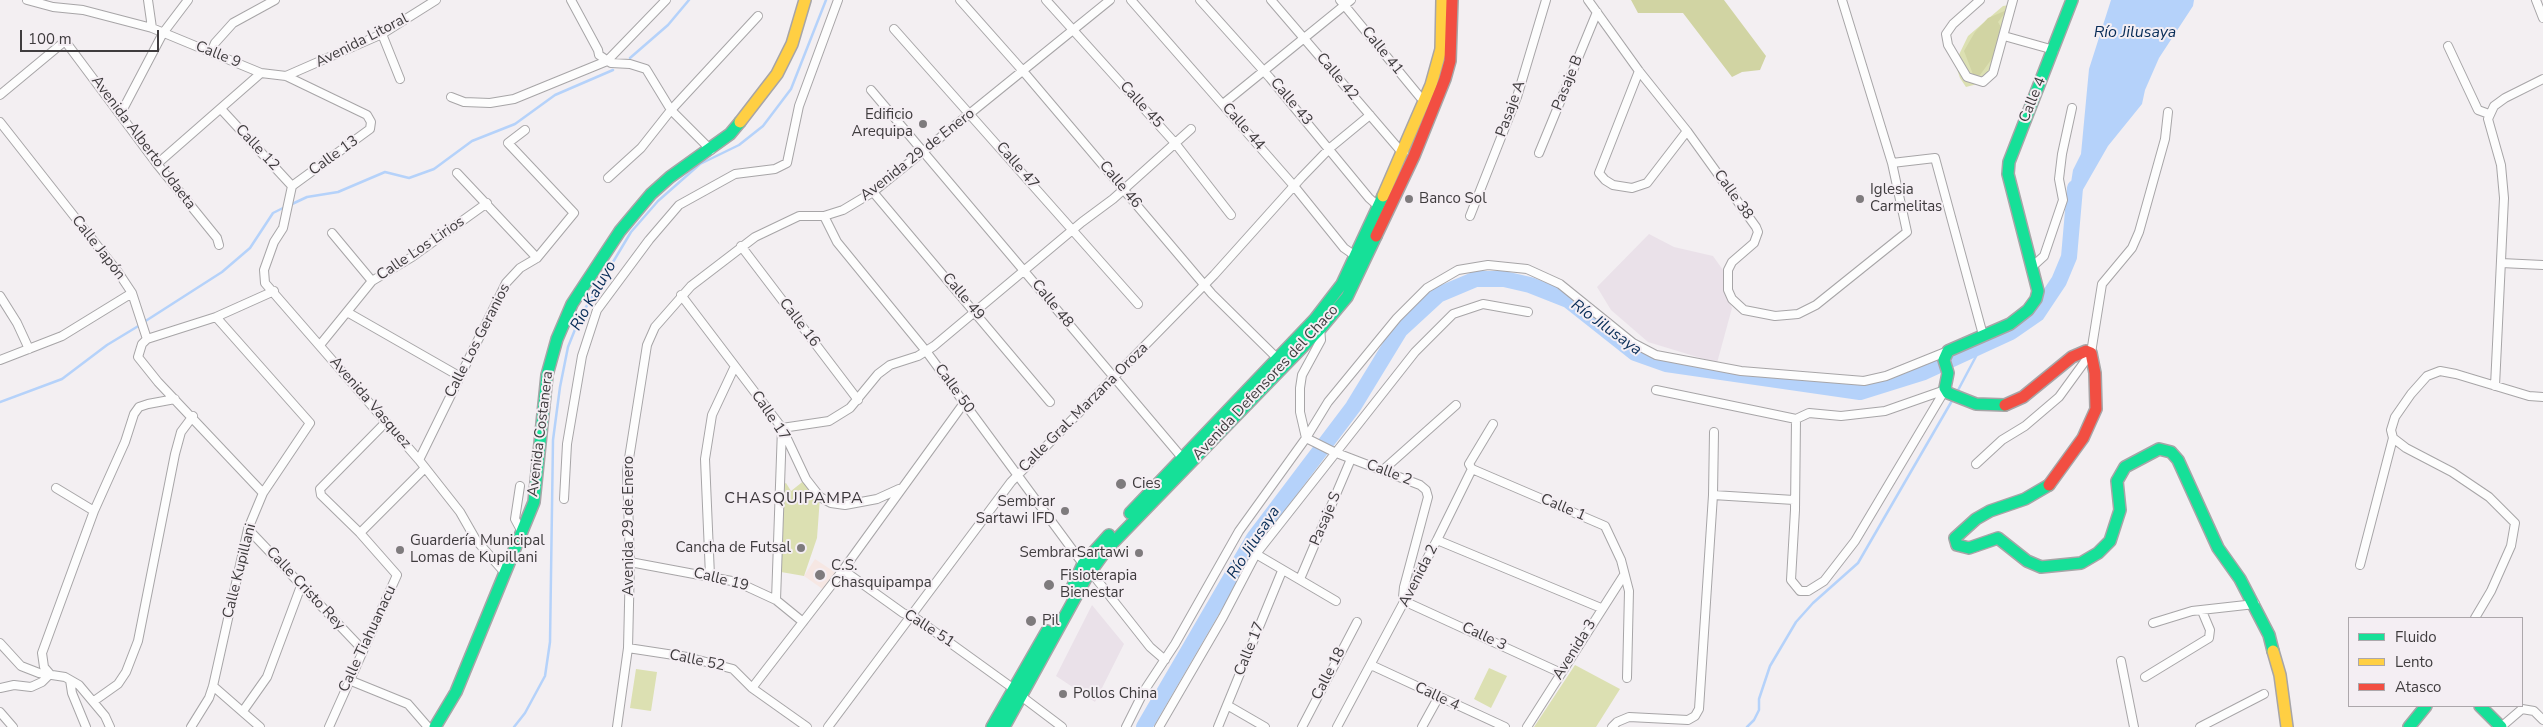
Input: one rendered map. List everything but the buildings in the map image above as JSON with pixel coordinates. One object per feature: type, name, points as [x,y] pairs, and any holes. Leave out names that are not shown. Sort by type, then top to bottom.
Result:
[{"type":"main road","name":"Avenida Costanera","points":[[435,727],[456,692],[506,573],[537,488],[547,375],[557,339],[572,304],[620,232],[651,194],[670,177],[711,150],[730,134],[748,114],[777,74],[792,44],[805,0]]},
{"type":"main road","name":"Avenida Defensores del Chaco","points":[[1430,101],[1439,59],[1442,0]]},
{"type":"main road","name":"Avenida Defensores del Chaco","points":[[992,727],[1018,692],[1087,567],[1107,549],[1135,513],[1318,323],[1347,297],[1359,258],[1409,154],[1430,101],[1450,61],[1452,0]]},
{"type":"main road","name":"Calle 4","points":[[1983,335],[2015,320],[2036,299],[2038,291],[2033,266],[2008,174],[2013,150],[2054,50],[2072,0]]},
{"type":"main road","points":[[1983,335],[1947,360],[1952,395],[1992,406],[2006,405],[2023,397],[2080,352],[2086,350],[2091,353],[2095,372],[2096,410],[2090,426],[2053,482],[2040,492],[1976,519],[1955,538],[1957,545],[1969,548],[1998,538],[2027,561],[2041,567],[2081,563],[2098,554],[2110,541],[2120,510],[2117,481],[2124,467],[2158,449],[2171,452],[2178,460],[2218,548],[2255,604],[2274,652],[2280,675],[2287,727]]},
{"type":"main road","name":"Avenida Defensores del Chaco","points":[[1004,727],[1018,692]]},
{"type":"main road","points":[[2409,727],[2425,707]]},
{"type":"main road","points":[[2481,707],[2501,727]]},
{"type":"street","name":"Calle 9","points":[[27,0],[53,7],[83,10],[152,28],[261,73],[286,76],[367,115],[371,122]]},
{"type":"street","points":[[148,0],[152,28]]},
{"type":"street","points":[[121,114],[163,33],[188,0]]},
{"type":"street","points":[[211,52],[215,43],[233,23],[275,0]]},
{"type":"street","name":"Avenida Litoral","points":[[286,76],[382,34],[436,0]]},
{"type":"street","points":[[571,0],[599,55],[609,62],[630,64],[646,69],[671,110],[711,150]]},
{"type":"street","points":[[451,97],[464,102],[490,103],[514,99],[609,62],[666,0]]},
{"type":"street","points":[[564,499],[568,444],[582,356],[597,310],[649,240],[679,205],[735,174],[775,169],[788,163],[799,106],[838,0]]},
{"type":"street","name":"Calle 46","points":[[960,0],[1023,71],[1204,284],[1281,362]]},
{"type":"street","name":"Calle 45","points":[[1046,0],[1175,143],[1231,214]]},
{"type":"street","name":"Avenida 29 de Enero","points":[[617,727],[628,648],[630,562],[627,471],[648,345],[655,327],[681,295],[741,246],[784,221],[798,216],[824,216],[843,210],[873,192],[1110,0]]},
{"type":"street","name":"Calle 44","points":[[1131,0],[1294,186],[1344,248],[1359,258]]},
{"type":"street","name":"Calle 43","points":[[1200,0],[1330,148],[1369,198],[1383,208]]},
{"type":"street","name":"Calle 42","points":[[1271,0],[1399,149],[1409,154]]},
{"type":"street","points":[[1223,104],[1342,3],[1351,0]]},
{"type":"street","name":"Pasaje A","points":[[1470,216],[1516,97],[1546,0]]},
{"type":"street","name":"Calle 38","points":[[1588,0],[1639,71],[1687,131],[1758,232],[1754,243],[1739,255],[1728,270],[1728,290],[1732,299],[1744,310],[1775,316],[1793,315],[1807,310],[1831,295],[1907,232],[1892,163]]},
{"type":"street","points":[[1842,0],[1892,163],[1935,158],[1983,335]]},
{"type":"street","points":[[1980,0],[1953,24],[1946,34],[1948,46],[1967,77],[1983,82],[1993,73],[2013,0]]},
{"type":"street","points":[[2536,0],[2543,18]]},
{"type":"street","name":"Calle 41","points":[[1342,3],[1420,97],[1430,101]]},
{"type":"street","name":"Pasaje B","points":[[1539,153],[1597,12]]},
{"type":"street","points":[[608,178],[641,148],[671,110],[758,16]]},
{"type":"street","name":"Calle 47","points":[[894,29],[1138,304]]},
{"type":"street","points":[[382,34],[400,79]]},
{"type":"street","points":[[2004,36],[2054,50]]},
{"type":"street","name":"Avenida Alberto Udaeta","points":[[0,95],[65,41],[157,164],[217,238],[219,245]]},
{"type":"street","points":[[2448,46],[2478,110],[2489,114]]},
{"type":"street","points":[[1639,71],[1599,172],[1605,180],[1613,185],[1632,188],[1647,183],[1687,131]]},
{"type":"street","points":[[157,164],[261,73]]},
{"type":"street","points":[[2495,386],[2504,198],[2501,165],[2488,120],[2494,106],[2543,79]]},
{"type":"street","points":[[871,90],[923,150]]},
{"type":"street","points":[[2033,266],[2044,256],[2063,200],[2059,178],[2072,108]]},
{"type":"street","name":"Calle 12","points":[[221,109],[292,186]]},
{"type":"street","points":[[1976,464],[2002,440],[2025,426],[2059,397],[2091,353],[2102,284],[2132,248],[2139,232],[2166,139],[2168,112]]},
{"type":"street","name":"Calle Gral. Marzana Oroza","points":[[828,727],[993,504],[1018,475],[1114,379],[1330,148],[1370,115]]},
{"type":"street","name":"Calle Japón","points":[[0,122],[118,272],[132,296],[146,339]]},
{"type":"street","name":"Calle 13","points":[[292,186],[370,129],[371,122]]},
{"type":"street","points":[[776,600],[782,428],[829,421],[845,412],[858,400],[866,385],[890,365],[926,351],[1124,189],[1191,129]]},
{"type":"street","name":"Calle Los Geranios","points":[[418,460],[506,283],[520,268],[537,258],[574,213],[508,143],[524,130]]},
{"type":"street","name":"Calle 48","points":[[923,150],[1185,462]]},
{"type":"street","points":[[457,173],[537,258]]},
{"type":"street","name":"Avenida Vasquez","points":[[292,186],[283,228],[274,242],[264,270],[264,279],[418,460],[460,512],[476,540],[506,573]]},
{"type":"street","name":"Calle 49","points":[[873,192],[976,311],[1050,402]]},
{"type":"street","name":"Calle Los Lirios","points":[[320,345],[372,281],[412,257],[487,203]]},
{"type":"street","name":"Calle 50","points":[[824,216],[837,242],[926,351],[1087,567],[1150,647],[1165,660]]},
{"type":"street","points":[[332,233],[372,281]]},
{"type":"street","name":"Calle 16","points":[[741,246],[858,400]]},
{"type":"street","points":[[2501,263],[2543,265]]},
{"type":"street","points":[[1126,727],[1144,692],[1165,660],[1239,531],[1306,438],[1328,402],[1397,318],[1427,288],[1458,270],[1488,265],[1527,269],[1560,284],[1633,343],[1656,355],[1675,359],[1741,371],[1864,381],[1947,360]]},
{"type":"street","points":[[263,493],[138,357],[142,344],[146,339],[216,317],[274,291]]},
{"type":"street","name":"Calle 17","points":[[681,295],[782,428],[813,491],[831,503],[845,505],[863,503],[901,488]]},
{"type":"street","points":[[0,296],[29,349]]},
{"type":"street","points":[[0,360],[62,336],[132,296]]},
{"type":"street","points":[[1159,727],[1223,617],[1256,554],[1330,450],[1415,352],[1453,314],[1483,304],[1528,312]]},
{"type":"street","points":[[347,312],[459,376]]},
{"type":"street","name":"Calle Kupillani","points":[[191,727],[209,698],[213,686],[248,529],[263,493],[310,423],[216,317]]},
{"type":"street","points":[[1306,438],[1300,412],[1300,388],[1302,376],[1321,340],[1318,323]]},
{"type":"street","points":[[710,576],[705,459],[712,414],[735,366]]},
{"type":"street","points":[[2360,565],[2393,438],[2392,430],[2395,417],[2411,394],[2427,376],[2440,371],[2529,396],[2543,397]]},
{"type":"street","points":[[1656,390],[1796,419],[1809,413],[1841,416],[1885,411],[1952,395]]},
{"type":"street","points":[[1796,419],[1795,510],[1790,580],[1800,591],[1808,591],[1824,581],[1855,541],[1952,395]]},
{"type":"street","points":[[50,674],[44,667],[42,653],[94,511],[125,442],[134,414],[139,407],[175,399]]},
{"type":"street","points":[[752,688],[843,570],[964,403]]},
{"type":"street","points":[[1383,470],[1456,405]]},
{"type":"street","points":[[94,701],[118,684],[126,672],[138,641],[175,454],[181,432],[193,416]]},
{"type":"street","name":"Calle Tiahuanacu","points":[[329,727],[348,680],[397,575],[360,533],[333,509],[321,495],[320,489],[386,422]]},
{"type":"street","name":"Avenida 2","points":[[1337,727],[1406,602],[1472,469],[1470,464],[1493,424]]},
{"type":"street","points":[[1612,727],[1617,722],[1629,717],[1688,720],[1695,716],[1699,709],[1713,495],[1714,432]]},
{"type":"street","name":"Calle 2","points":[[1306,438],[1351,459],[1420,485],[1426,490],[1428,497],[1404,587],[1403,597],[1406,602]]},
{"type":"street","points":[[2393,438],[2406,448],[2452,472],[2489,497],[2515,523],[2512,546],[2477,617]]},
{"type":"street","name":"Pasaje S","points":[[1300,579],[1351,459]]},
{"type":"street","points":[[360,533],[424,469]]},
{"type":"street","name":"Calle 1","points":[[1472,469],[1605,526],[1621,560],[1629,591],[1627,678]]},
{"type":"street","points":[[520,486],[515,519],[522,532]]},
{"type":"street","points":[[56,488],[94,511]]},
{"type":"street","points":[[1713,495],[1794,500]]},
{"type":"street","name":"Calle Cristo Rey","points":[[248,529],[300,586],[362,649]]},
{"type":"street","points":[[1437,540],[1601,608]]},
{"type":"street","points":[[1256,554],[1336,601]]},
{"type":"street","name":"Calle 19","points":[[630,562],[737,582],[776,600],[803,622]]},
{"type":"street","name":"Calle 51","points":[[843,570],[1018,692],[1062,727]]},
{"type":"street","name":"Calle 17","points":[[1218,727],[1282,571]]},
{"type":"street","name":"Avenida 3","points":[[1528,727],[1601,608],[1624,575]]},
{"type":"street","points":[[243,711],[267,677],[300,586]]},
{"type":"street","name":"Calle 3","points":[[1406,602],[1561,673]]},
{"type":"street","points":[[2153,623],[2192,611],[2255,604]]},
{"type":"street","points":[[2145,677],[2209,638],[2210,630],[2202,611]]},
{"type":"street","name":"Calle 18","points":[[1302,727],[1357,622]]},
{"type":"street","points":[[0,643],[21,666],[39,673],[70,680],[79,685],[106,716],[110,727]]},
{"type":"street","name":"Calle 52","points":[[628,648],[715,663],[733,669],[752,688],[807,727]]},
{"type":"street","points":[[2121,661],[2134,727]]},
{"type":"street","name":"Calle 4","points":[[1370,665],[1438,698],[1505,727]]},
{"type":"street","points":[[0,688],[14,685],[31,687],[50,674]]},
{"type":"street","points":[[70,680],[72,693],[86,727]]},
{"type":"street","points":[[348,680],[408,704],[428,727]]},
{"type":"street","points":[[213,686],[260,727]]},
{"type":"street","points":[[2200,727],[2264,694]]},
{"type":"street","points":[[1422,727],[1438,698]]},
{"type":"street","points":[[1227,705],[1265,727]]},
{"type":"street","points":[[2501,727],[2522,709],[2534,711],[2543,720]]},
{"type":"street","points":[[0,712],[13,727]]},
{"type":"street","points":[[617,727],[622,727]]},
{"type":"shaded area","points":[[1649,234],[1674,247],[1713,256],[1723,270],[1723,287],[1732,308],[1717,363],[1648,342],[1611,310],[1597,287]]},
{"type":"shaded area","name":"C.S. Chasquipampa","points":[[815,559],[836,573],[824,590],[804,576]]},
{"type":"shaded area","points":[[1092,605],[1124,644],[1095,702],[1056,676]]},
{"type":"green space","points":[[1631,0],[1724,0],[1766,56],[1760,70],[1742,72],[1732,77],[1683,13],[1638,13]]},
{"type":"green space","points":[[2010,5],[1996,60],[1985,82],[1966,87],[1960,78],[1955,63],[1968,36],[2003,6]]},
{"type":"green space","points":[[2007,10],[1998,22],[2002,29],[1996,53],[1980,75],[1974,77],[1964,51],[1975,32],[1988,18]]},
{"type":"green space","points":[[806,479],[820,497],[817,538],[804,576],[781,572],[780,504],[781,485],[786,483],[791,491]]},
{"type":"green space","points":[[1575,665],[1620,689],[1596,727],[1534,727]]},
{"type":"green space","points":[[1489,668],[1507,676],[1491,708],[1474,699]]},
{"type":"green space","points":[[636,669],[657,672],[651,711],[630,708]]},
{"type":"water","name":"Río Jilusaya","points":[[2111,0],[2194,0],[2193,6],[2159,58],[2145,90],[2142,104],[2108,146],[2065,221],[2073,170],[2081,154],[2089,69]]},
{"type":"waterway","points":[[630,58],[668,25],[689,0]]},
{"type":"waterway","name":"Rio Kaluyo","points":[[514,727],[525,713],[545,676],[550,642],[553,440],[560,387],[568,347],[580,317],[631,232],[658,201],[700,164],[739,145],[763,126],[791,89],[826,0]]},
{"type":"waterway","points":[[290,205],[307,197],[338,192],[385,172],[409,178],[434,169],[472,141],[515,124],[555,95],[613,70]]},
{"type":"waterway","name":"Río Jilusaya","points":[[1144,727],[1254,538],[1353,407],[1400,330],[1438,295],[1476,279],[1504,279],[1530,285],[1568,300],[1635,353],[1666,364],[1860,392],[1924,372],[2011,332],[2037,314],[2059,281],[2069,257],[2075,188]]},
{"type":"waterway","points":[[144,322],[222,272],[250,248],[273,213],[285,207]]},
{"type":"waterway","points":[[0,402],[62,379],[107,345],[140,325]]},
{"type":"waterway","points":[[1956,394],[1982,345]]},
{"type":"waterway","points":[[1747,727],[1754,720],[1759,710],[1759,699],[1770,666],[1796,622],[1813,603],[1858,563],[1953,399]]},
{"type":"traffic: fast","points":[[2005,405],[1976,404],[1948,393],[1945,388],[1948,373],[1944,360],[1948,351],[2010,324],[2028,310],[2036,299],[2038,291],[2008,174],[2009,162],[2072,0]]},
{"type":"traffic: fast","points":[[435,727],[456,692],[534,502],[547,375],[557,339],[572,304],[620,231],[651,194],[670,177],[730,134],[740,122]]},
{"type":"traffic: fast","points":[[1130,513],[1315,319],[1342,284],[1383,196]]},
{"type":"traffic: fast","points":[[1004,727],[1086,578],[1107,549],[1321,328],[1347,297],[1376,236]]},
{"type":"traffic: fast","points":[[2049,485],[2025,499],[1990,511],[1976,519],[1955,538],[1957,545],[1969,548],[1998,538],[2027,561],[2041,567],[2081,563],[2098,553],[2110,541],[2120,510],[2117,481],[2125,467],[2159,449],[2171,452],[2178,460],[2218,548],[2240,579],[2269,635],[2273,651]]},
{"type":"traffic: fast","points":[[1072,588],[1083,564],[1109,535]]},
{"type":"traffic: fast","points":[[992,727],[1047,631]]},
{"type":"traffic: fast","points":[[2409,727],[2425,707]]},
{"type":"traffic: fast","points":[[2481,707],[2501,727]]},
{"type":"traffic: slow","points":[[740,122],[777,74],[792,44],[805,0]]},
{"type":"traffic: slow","points":[[1383,196],[1431,85],[1441,49],[1442,0]]},
{"type":"traffic: slow","points":[[2273,651],[2280,675],[2287,727]]},
{"type":"traffic: jam","points":[[1376,236],[1414,156],[1445,79],[1450,61],[1452,0]]},
{"type":"traffic: jam","points":[[2005,405],[2023,397],[2072,357],[2086,351],[2091,353],[2095,373],[2096,409],[2083,438],[2049,485]]},
{"type":"place","name":"Edificio Arequipa","points":[[923,124]]},
{"type":"place","name":"Banco Sol","points":[[1409,199]]},
{"type":"place","name":"Iglesia Carmelitas","points":[[1860,199]]},
{"type":"place","name":"Cies","points":[[1121,484]]},
{"type":"place","name":"Sembrar Sartawi IFD","points":[[1065,511]]},
{"type":"place","name":"Cancha de Futsal","points":[[801,548]]},
{"type":"place","name":"Guardería Municipal Lomas de Kupillani","points":[[400,550]]},
{"type":"place","name":"SembrarSartawi","points":[[1139,553]]},
{"type":"place","name":"C.S. Chasquipampa","points":[[820,575]]},
{"type":"place","name":"Fisioterapia Bienestar","points":[[1049,585]]},
{"type":"place","name":"Pil","points":[[1031,621]]},
{"type":"place","name":"Pollos China","points":[[1063,694]]},
{"type":"district","name":"CHASQUIPAMPA","points":[[794,499]]}]
